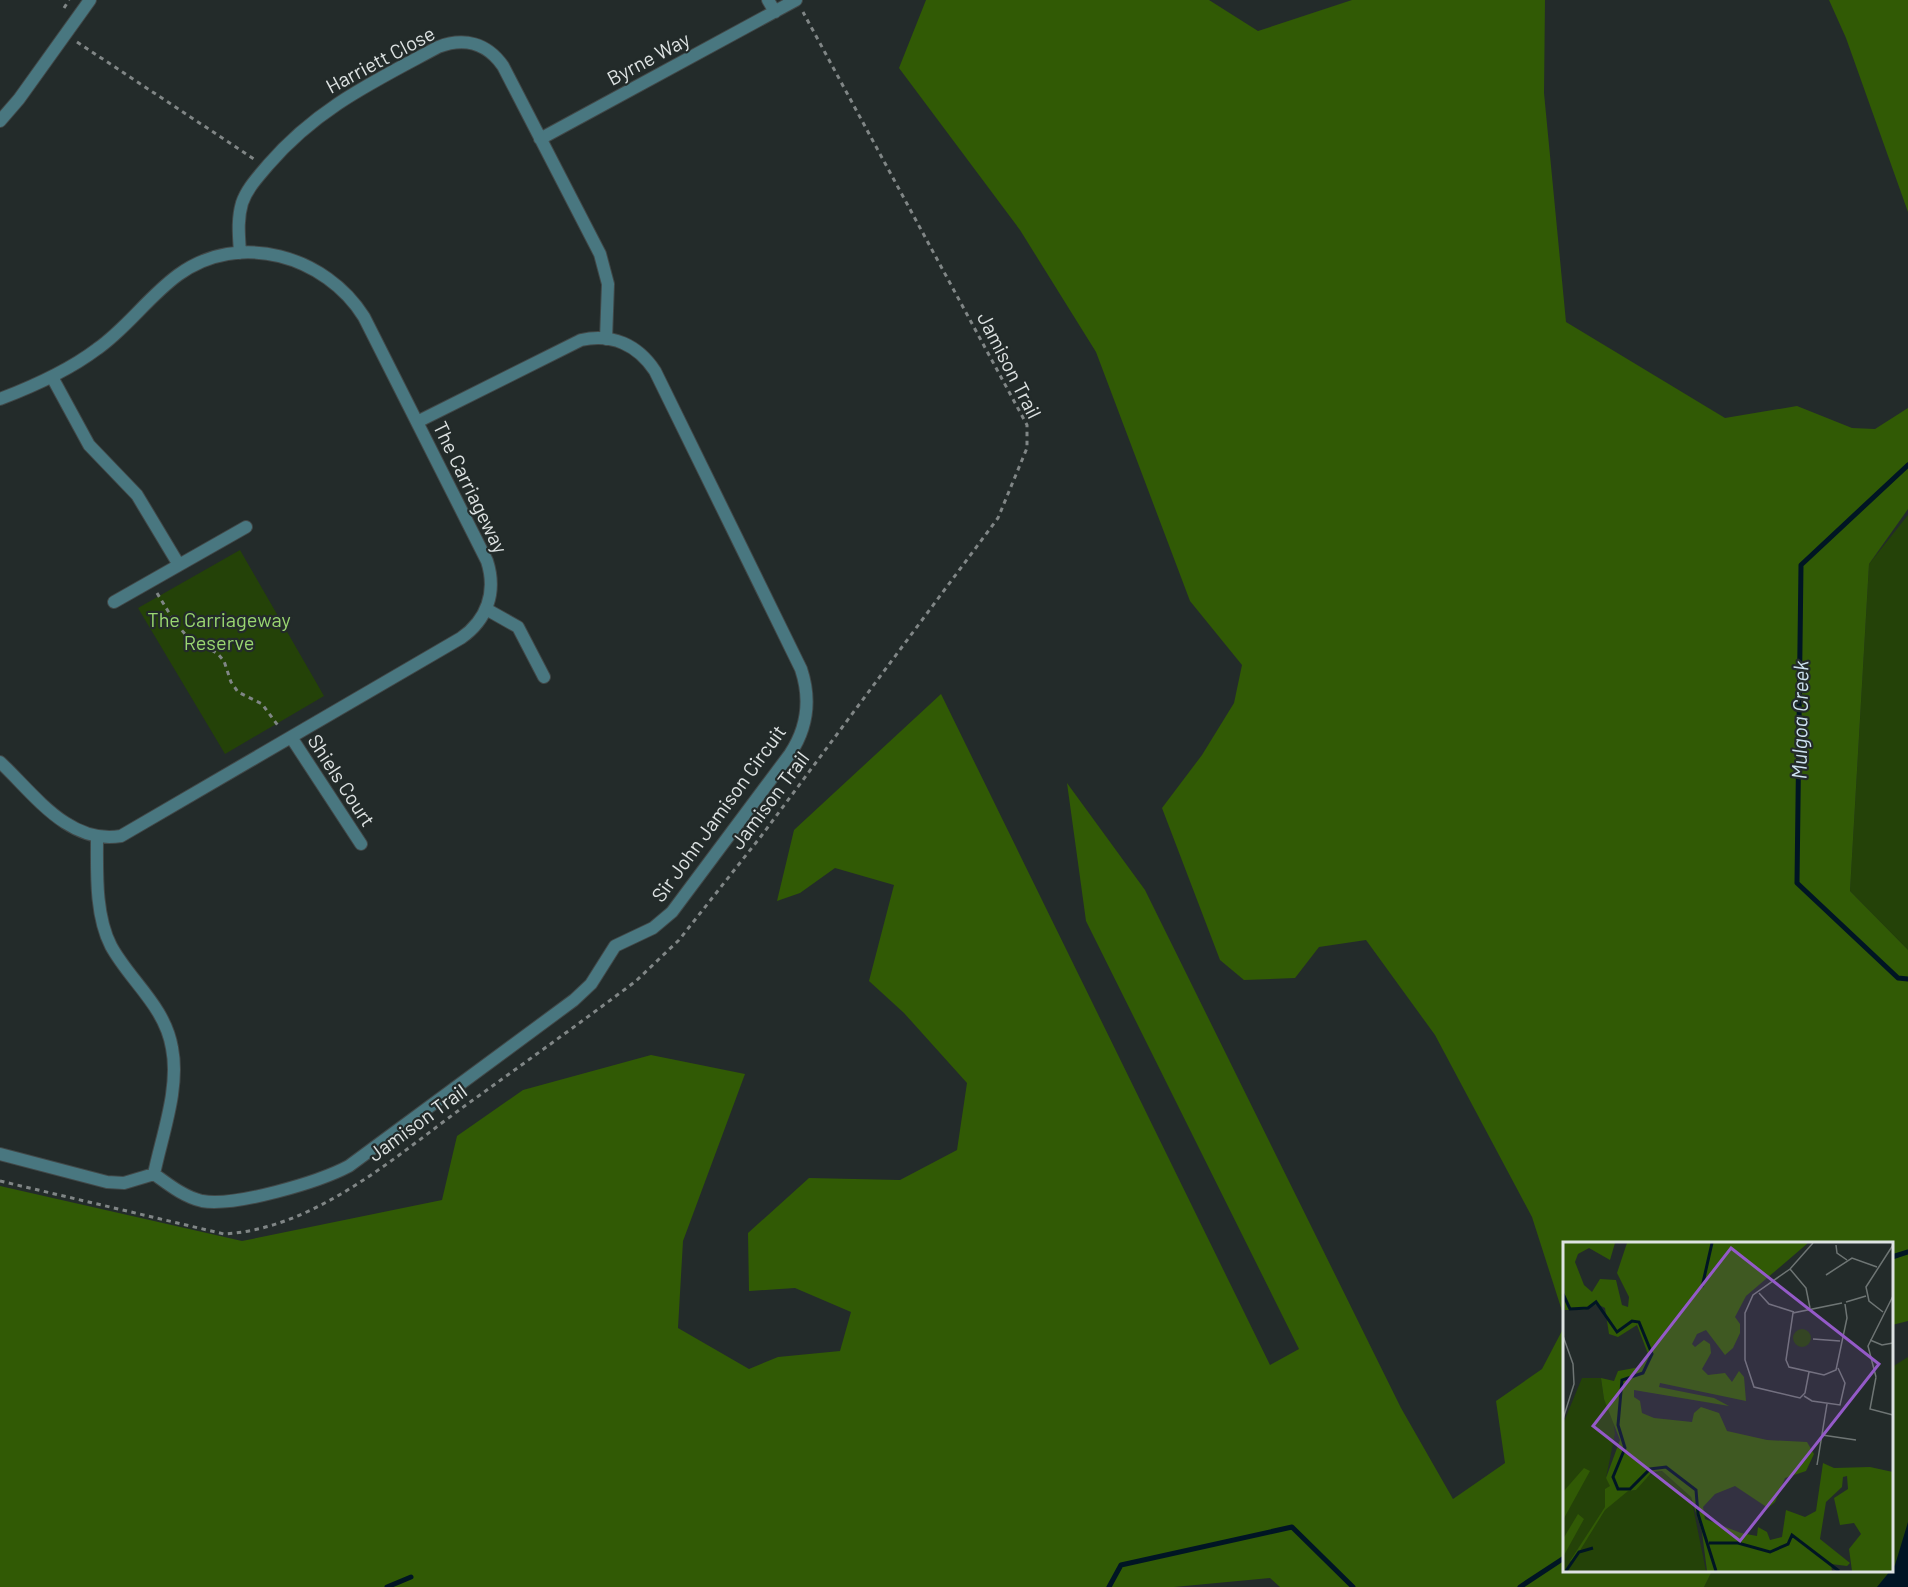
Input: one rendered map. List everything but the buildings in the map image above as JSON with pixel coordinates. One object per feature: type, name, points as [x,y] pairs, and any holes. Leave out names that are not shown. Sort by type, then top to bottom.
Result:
[{"type":"street","points":[[0,121],[19,99],[90,0]]},
{"type":"street","points":[[768,0],[775,12]]},
{"type":"street","name":"Byrne Way","points":[[540,139],[796,0]]},
{"type":"street","name":"Harriett Close","points":[[240,253],[239,221],[242,203],[250,188],[267,167],[303,129],[335,104],[438,47],[453,42],[475,43],[498,58],[604,266],[608,284],[606,339]]},
{"type":"street","name":"The Carriageway","points":[[0,399],[52,377],[87,357],[110,339],[179,274],[200,263],[240,253],[264,253],[290,258],[318,270],[340,287],[364,317],[487,561],[491,583],[486,609],[476,626],[461,638],[131,832],[121,836],[97,838]]},
{"type":"street","name":"Sir John Jamison Circuit","points":[[154,1174],[194,1198],[224,1202],[327,1177],[349,1166],[574,1000],[591,984],[615,946],[662,921],[682,900],[795,746],[803,729],[807,711],[807,689],[801,669],[655,371],[641,352],[621,341],[588,339],[575,342],[417,422]]},
{"type":"street","points":[[52,377],[89,446],[137,495],[179,565]]},
{"type":"street","points":[[114,602],[246,526]]},
{"type":"street","points":[[486,609],[518,627],[544,677]]},
{"type":"street","name":"Shiels Court","points":[[289,739],[361,844]]},
{"type":"street","points":[[0,762],[63,821],[79,832],[97,838],[97,876],[105,931],[116,953],[160,1015],[173,1049],[174,1076],[154,1174],[124,1183],[107,1182],[0,1154]]},
{"type":"path","name":"Jamison Trail","points":[[0,1181],[224,1234],[242,1233],[267,1227],[346,1192],[628,987],[679,940],[762,835],[998,518],[1027,448],[1027,425],[796,0]]},
{"type":"path","points":[[76,41],[267,167]]},
{"type":"path","points":[[150,582],[174,621],[185,634],[218,654],[238,692],[262,704],[289,739]]},
{"type":"green space","points":[[926,0],[1209,0],[1258,31],[1352,0],[1545,0],[1544,93],[1566,322],[1725,418],[1797,406],[1852,428],[1875,429],[1908,408],[1908,509],[1869,564],[1850,891],[1908,950],[1908,1321],[1893,1325],[1893,1242],[1563,1242],[1563,1314],[1532,1217],[1435,1035],[1366,940],[1319,947],[1295,978],[1244,980],[1220,960],[1162,808],[1202,755],[1234,703],[1242,665],[1190,601],[1096,352],[1020,230],[899,68]]},
{"type":"green space","points":[[1829,0],[1908,0],[1908,212],[1846,38]]},
{"type":"green space","points":[[1908,515],[1908,950],[1850,891],[1869,564]]},
{"type":"green space","name":"The Carriageway Reserve","points":[[240,550],[324,696],[225,754],[138,608]]},
{"type":"green space","points":[[941,694],[1270,1365],[1299,1349],[1086,921],[1067,783],[1145,890],[1401,1408],[1453,1499],[1505,1463],[1496,1401],[1542,1369],[1563,1329],[1563,1572],[1712,1572],[1704,1587],[1280,1587],[1270,1578],[1174,1587],[0,1587],[0,1186],[242,1241],[442,1200],[457,1136],[523,1090],[651,1055],[745,1074],[683,1241],[678,1328],[749,1369],[778,1357],[840,1351],[851,1312],[795,1288],[749,1291],[748,1233],[809,1178],[900,1180],[957,1150],[967,1083],[904,1013],[869,981],[894,885],[835,868],[800,893],[777,901],[794,830]]},
{"type":"green space","points":[[1908,1357],[1908,1587],[1704,1587],[1712,1572],[1893,1572],[1893,1366]]},
{"type":"water","points":[[1908,1522],[1908,1587],[1877,1587],[1889,1572],[1893,1572]]},
{"type":"waterway","name":"Mulgoa Creek","points":[[1908,465],[1801,565],[1797,883],[1898,978],[1908,979]]},
{"type":"waterway","points":[[1893,1257],[1908,1252]]},
{"type":"waterway","points":[[1109,1587],[1121,1565],[1292,1527],[1353,1587]]},
{"type":"waterway","points":[[1520,1587],[1563,1559]]},
{"type":"waterway","points":[[387,1587],[411,1577]]}]
